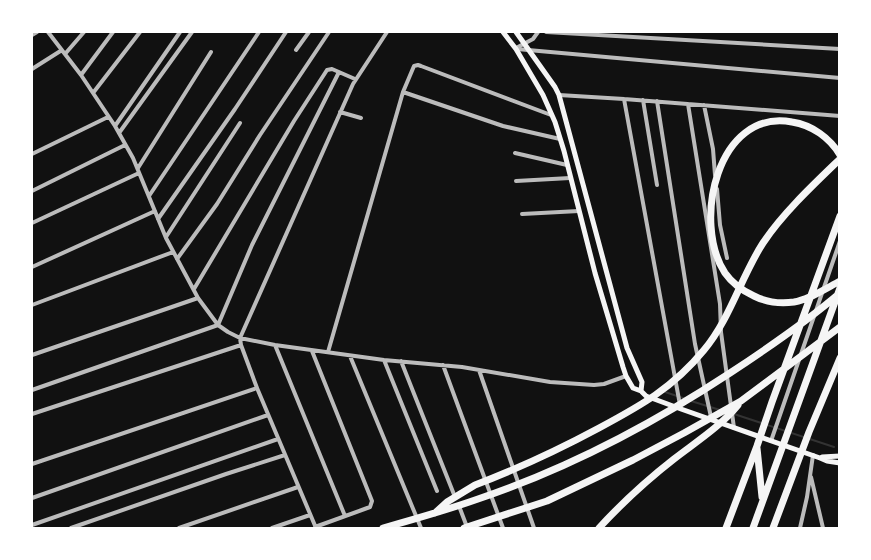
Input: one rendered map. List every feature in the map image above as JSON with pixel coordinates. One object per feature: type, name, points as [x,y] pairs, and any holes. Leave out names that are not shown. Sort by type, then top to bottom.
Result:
[{"type":"highway","points":[[435,513],[460,493],[572,443],[651,399],[690,367],[706,348],[724,318],[763,244],[774,228],[840,157],[822,134],[800,123],[784,120],[761,124],[739,138],[728,151],[720,166],[712,208],[712,238],[717,257],[726,273],[738,286],[750,294],[764,300],[779,303],[795,302],[810,297],[840,281]]},
{"type":"highway","points":[[726,528],[840,216]]},
{"type":"highway","points":[[831,243],[840,234]]},
{"type":"highway","points":[[753,528],[840,288]]},
{"type":"highway","points":[[383,528],[480,499],[595,451],[663,416],[780,340],[840,293]]},
{"type":"highway","points":[[466,528],[547,501],[633,460],[741,401],[840,327]]},
{"type":"highway","points":[[773,528],[840,358]]},
{"type":"highway","points":[[599,528],[648,479],[732,413],[741,401]]},
{"type":"highway","points":[[757,446],[763,502]]},
{"type":"main road","points":[[503,32],[516,49],[543,95],[552,116],[595,273],[626,376],[633,388],[646,396],[681,409],[827,461],[840,463]]},
{"type":"main road","points":[[516,32],[559,95],[627,348],[642,382],[641,391]]},
{"type":"main road","points":[[820,458],[840,456]]},
{"type":"street","points":[[32,35],[37,32]]},
{"type":"street","points":[[49,32],[115,126],[138,171],[173,252],[198,298],[218,325],[240,338],[275,345],[384,360],[443,364],[531,379],[571,384],[604,384],[626,376]]},
{"type":"street","points":[[32,69],[64,52],[84,32]]},
{"type":"street","points":[[81,75],[113,32]]},
{"type":"street","points":[[93,93],[140,32]]},
{"type":"street","points":[[115,126],[180,32]]},
{"type":"street","points":[[119,134],[192,32]]},
{"type":"street","points":[[149,196],[259,32]]},
{"type":"street","points":[[158,219],[286,32]]},
{"type":"street","points":[[296,50],[309,32]]},
{"type":"street","points":[[177,259],[217,204],[329,32]]},
{"type":"street","points":[[312,350],[372,501],[370,507],[316,528],[257,388],[240,338],[355,79],[387,32]]},
{"type":"street","points":[[516,49],[533,39],[538,32]]},
{"type":"street","points":[[546,32],[840,48]]},
{"type":"street","points":[[516,49],[840,78]]},
{"type":"street","points":[[32,223],[138,171],[212,52]]},
{"type":"street","points":[[328,352],[403,92],[412,68],[418,65],[552,116]]},
{"type":"street","points":[[194,289],[282,140],[327,70],[332,69],[355,79]]},
{"type":"street","points":[[32,390],[218,325],[252,245],[339,72]]},
{"type":"street","points":[[403,92],[503,126],[560,139]]},
{"type":"street","points":[[559,95],[840,116]]},
{"type":"street","points":[[624,99],[681,409]]},
{"type":"street","points":[[643,100],[657,185]]},
{"type":"street","points":[[657,101],[695,344],[712,420]]},
{"type":"street","points":[[688,104],[720,304],[721,332],[734,428]]},
{"type":"street","points":[[704,105],[713,150],[720,225],[726,258]]},
{"type":"street","points":[[340,112],[361,118]]},
{"type":"street","points":[[32,154],[108,117]]},
{"type":"street","points":[[166,238],[240,123]]},
{"type":"street","points":[[32,191],[125,145]]},
{"type":"street","points":[[515,153],[567,165]]},
{"type":"street","points":[[516,182],[570,178]]},
{"type":"street","points":[[32,267],[155,211]]},
{"type":"street","points":[[522,214],[579,211]]},
{"type":"street","points":[[771,441],[840,241]]},
{"type":"street","points":[[32,305],[173,252]]},
{"type":"street","points":[[32,356],[198,298]]},
{"type":"street","points":[[32,414],[241,345]]},
{"type":"street","points":[[275,345],[345,516]]},
{"type":"street","points":[[350,355],[421,528]]},
{"type":"street","points":[[384,360],[437,491]]},
{"type":"street","points":[[401,361],[466,528]]},
{"type":"street","points":[[443,364],[503,528]]},
{"type":"street","points":[[479,369],[534,528]]},
{"type":"street","points":[[32,464],[257,388]]},
{"type":"street","points":[[32,498],[268,415]]},
{"type":"street","points":[[32,525],[278,439]]},
{"type":"street","points":[[71,528],[285,455]]},
{"type":"street","points":[[800,528],[813,455]]},
{"type":"street","points":[[810,473],[823,528]]},
{"type":"street","points":[[178,528],[298,487]]},
{"type":"street","points":[[272,528],[310,515]]},
{"type":"waterway","points":[[662,391],[686,399]]},
{"type":"waterway","points":[[691,401],[720,410]]},
{"type":"waterway","points":[[734,414],[834,447]]}]
